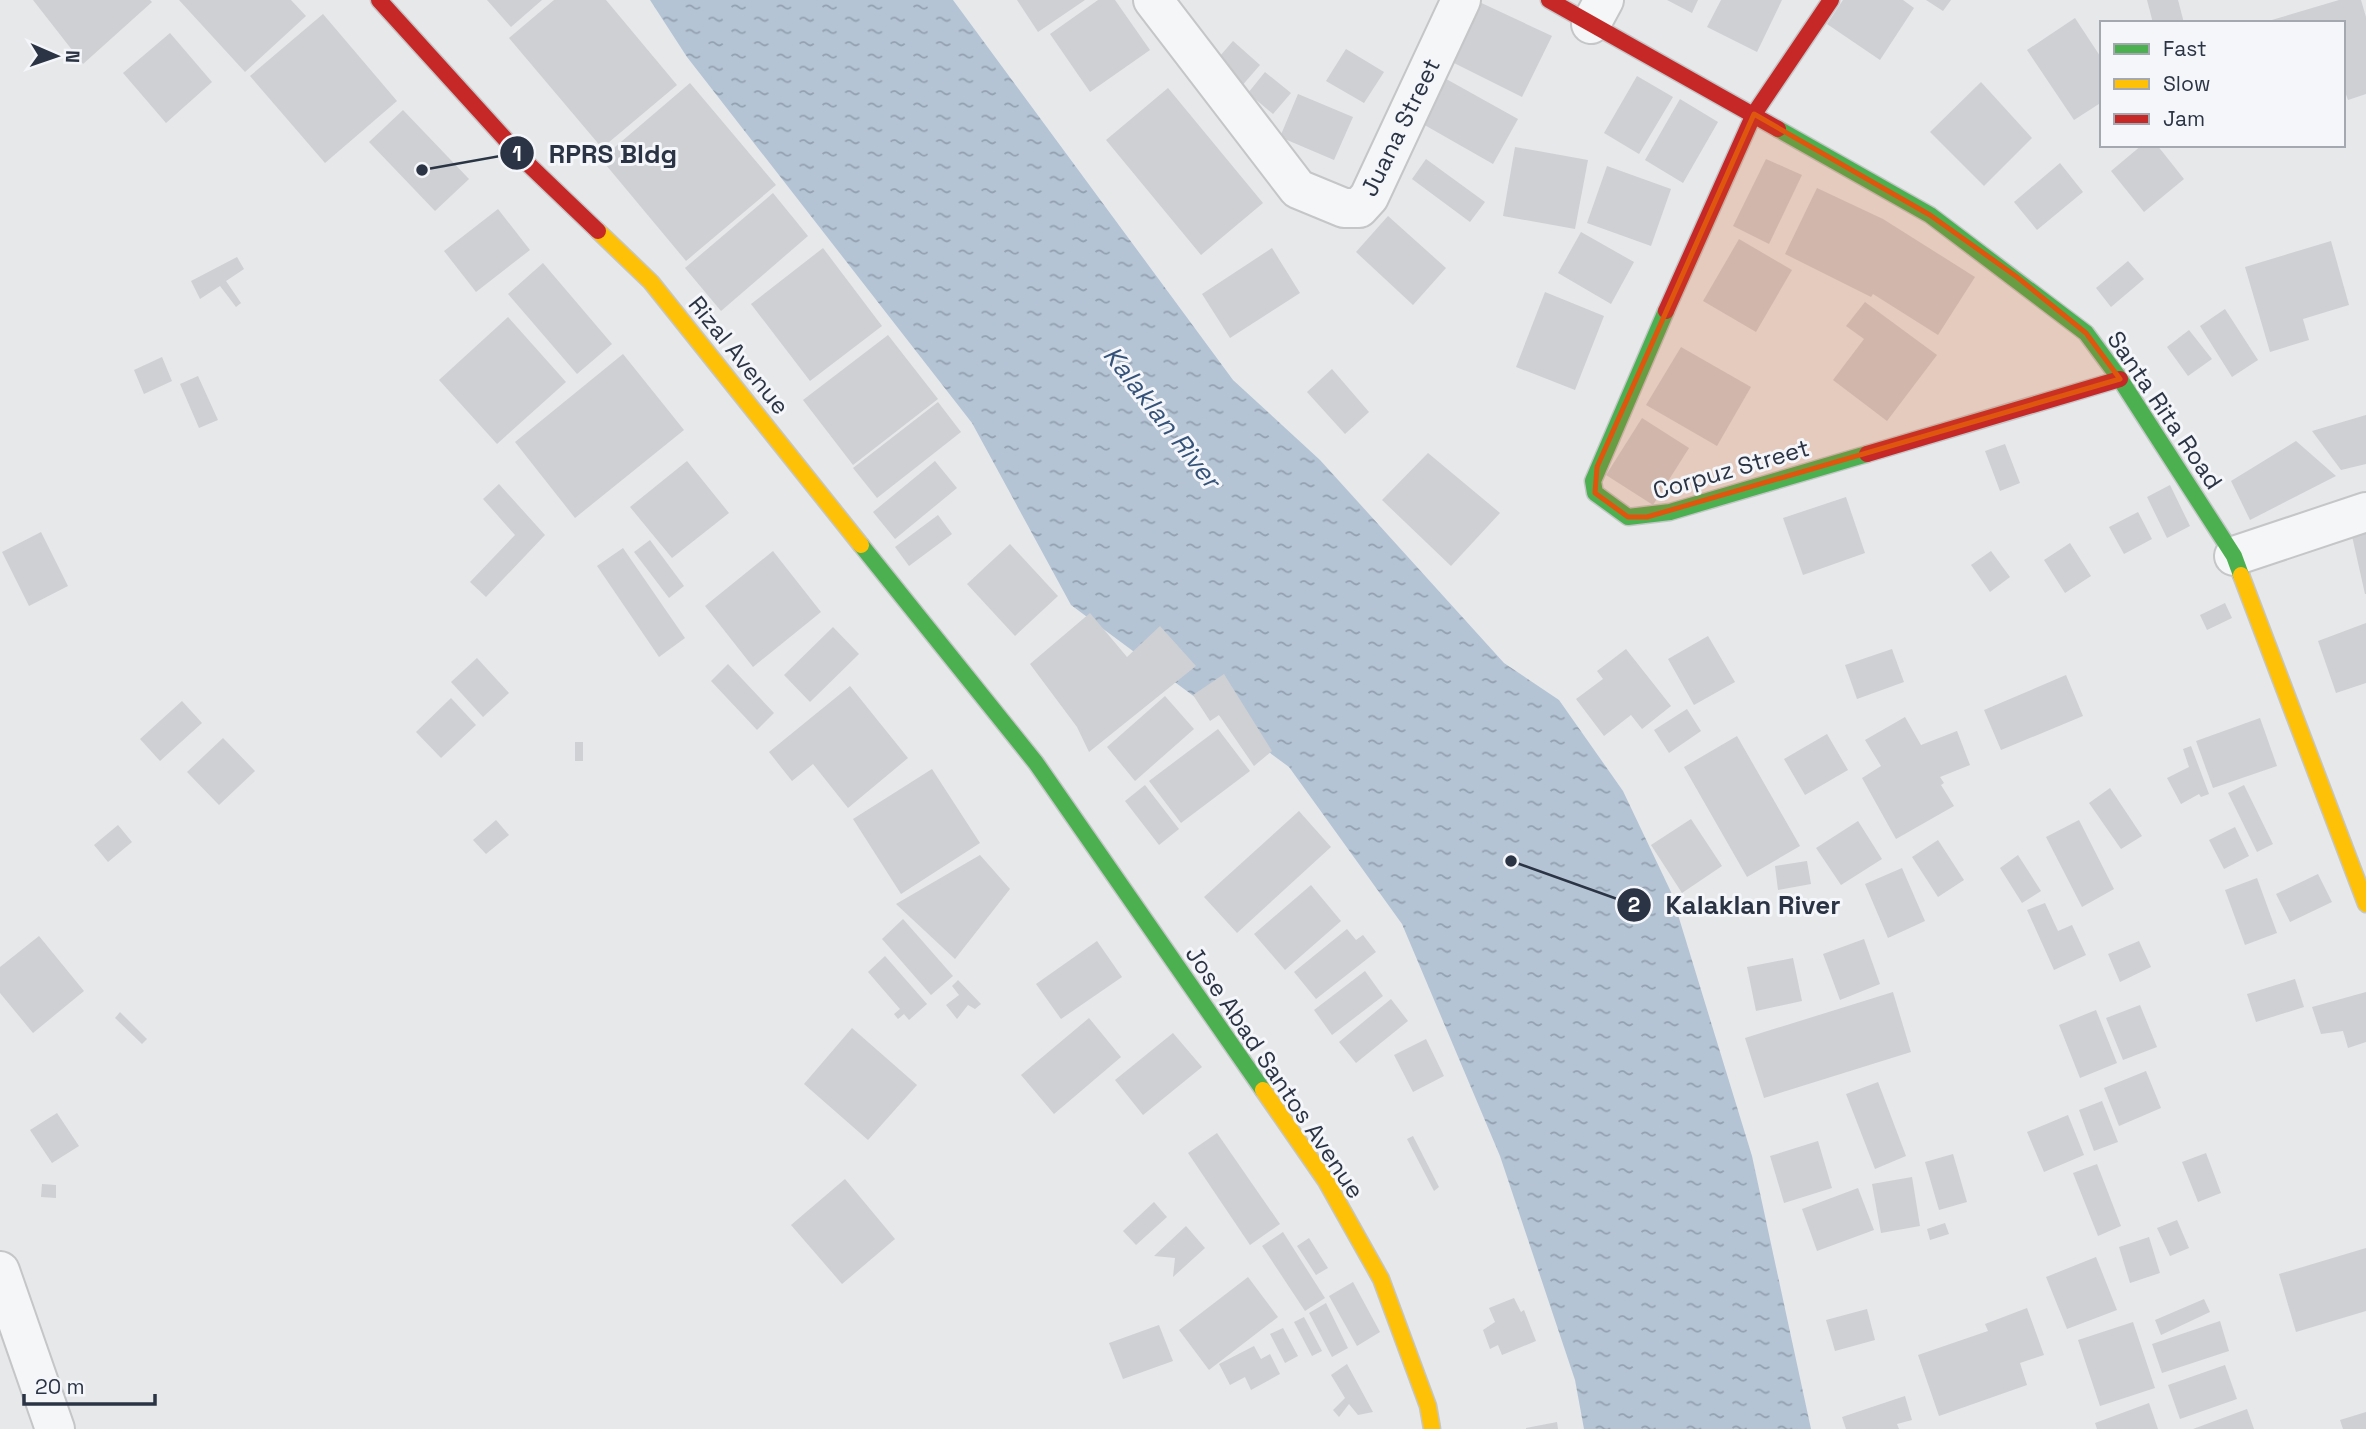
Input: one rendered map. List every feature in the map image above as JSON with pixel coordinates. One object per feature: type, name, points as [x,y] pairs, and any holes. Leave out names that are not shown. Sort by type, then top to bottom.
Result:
[{"type":"main road","name":"Rizal Avenue","points":[[379,0],[526,162],[651,282],[1036,763]]},
{"type":"main road","name":"Santa Rita Road","points":[[1549,0],[1598,12],[1754,114],[1930,215],[2086,333],[2120,379],[2234,556],[2366,904]]},
{"type":"main road","name":"Corpuz Street","points":[[1831,0],[1754,114],[1598,467],[1593,481],[1595,493],[1628,517],[1670,512],[2120,379]]},
{"type":"main road","name":"Jose Abad Santos Avenue","points":[[1036,763],[1326,1181],[1381,1279],[1428,1406],[1433,1429]]},
{"type":"street","name":"Juana Street","points":[[1153,0],[1298,189],[1344,208],[1359,208],[1369,197],[1461,0]]},
{"type":"street","points":[[2234,556],[2366,512]]},
{"type":"street","points":[[0,1271],[55,1429]]},
{"type":"highlighted area","points":[[1754,114],[1930,215],[2017,277],[2086,333],[2120,379],[1647,517],[1628,517],[1595,493],[1597,467]]},
{"type":"water","points":[[650,0],[953,0],[1233,380],[1320,460],[1504,663],[1559,700],[1623,791],[1671,892],[1752,1156],[1811,1429],[1584,1429],[1575,1380],[1500,1156],[1402,924],[1289,767],[1071,605],[972,423],[687,57]]},
{"type":"building","points":[[33,0],[150,0],[152,2],[83,64]]},
{"type":"building","points":[[179,0],[291,0],[306,16],[245,72]]},
{"type":"building","points":[[487,0],[542,0],[511,27]]},
{"type":"building","points":[[554,0],[606,0],[677,85],[602,148],[509,38]]},
{"type":"building","points":[[1017,0],[1085,0],[1038,32]]},
{"type":"building","points":[[1098,0],[1115,0],[1150,50],[1090,92],[1050,34]]},
{"type":"building","points":[[1475,0],[1552,36],[1522,97],[1446,59]]},
{"type":"building","points":[[1667,0],[1698,0],[1692,13]]},
{"type":"building","points":[[1721,0],[1782,0],[1757,52],[1707,27]]},
{"type":"building","points":[[1843,0],[1903,0],[1914,8],[1880,60],[1827,24]]},
{"type":"building","points":[[1926,0],[1951,0],[1943,11]]},
{"type":"building","points":[[2147,0],[2178,0],[2183,21],[2152,21]]},
{"type":"building","points":[[2339,0],[2361,0],[2366,17],[2366,94],[2348,100],[2345,92],[2345,21],[2268,21]]},
{"type":"building","points":[[323,14],[397,101],[325,163],[250,76]]},
{"type":"building","points":[[2075,18],[2100,56],[2100,103],[2074,120],[2027,50]]},
{"type":"building","points":[[170,33],[212,82],[166,123],[123,73]]},
{"type":"building","points":[[1233,41],[1260,65],[1240,88],[1213,64]]},
{"type":"building","points":[[1346,49],[1384,72],[1364,103],[1326,81]]},
{"type":"building","points":[[1265,72],[1291,93],[1273,114],[1248,93]]},
{"type":"building","points":[[1439,75],[1518,119],[1493,164],[1414,119]]},
{"type":"building","points":[[1637,76],[1673,97],[1639,154],[1604,133]]},
{"type":"building","points":[[1981,82],[2032,138],[1984,186],[1930,132]]},
{"type":"building","points":[[690,83],[776,185],[686,261],[601,159]]},
{"type":"building","points":[[1168,88],[1263,203],[1201,255],[1106,140]]},
{"type":"building","points":[[1298,94],[1353,117],[1334,160],[1280,137]]},
{"type":"building","points":[[1680,99],[1718,122],[1683,183],[1645,160]]},
{"type":"building","points":[[403,110],[469,179],[435,211],[369,142]]},
{"type":"building","points":[[1515,147],[1588,160],[1575,229],[1503,216]]},
{"type":"building","points":[[2140,147],[2159,147],[2184,179],[2144,212],[2111,171]]},
{"type":"building","points":[[1426,159],[1485,202],[1470,222],[1412,179]]},
{"type":"building","points":[[1766,159],[1802,175],[1769,244],[1733,226]]},
{"type":"building","points":[[2060,163],[2083,192],[2037,230],[2014,202]]},
{"type":"building","points":[[1607,166],[1671,189],[1651,246],[1587,223]]},
{"type":"building","points":[[1817,188],[1883,219],[1975,277],[1938,335],[1873,294],[1871,297],[1785,254]]},
{"type":"building","points":[[773,193],[808,236],[721,311],[685,268]]},
{"type":"building","points":[[498,209],[530,250],[476,292],[444,251]]},
{"type":"building","points":[[1388,216],[1446,268],[1413,305],[1356,252]]},
{"type":"building","points":[[1581,232],[1634,262],[1611,304],[1558,273]]},
{"type":"building","points":[[1739,239],[1792,270],[1756,332],[1703,301]]},
{"type":"building","points":[[2331,241],[2349,305],[2303,319],[2309,340],[2270,352],[2245,267]]},
{"type":"building","points":[[823,248],[882,326],[810,381],[751,304]]},
{"type":"building","points":[[1272,248],[1300,293],[1230,338],[1202,294]]},
{"type":"building","points":[[237,257],[244,269],[226,281],[241,303],[236,307],[220,286],[200,299],[191,281]]},
{"type":"building","points":[[2128,261],[2144,279],[2111,307],[2096,288]]},
{"type":"building","points":[[543,263],[612,344],[577,374],[508,294]]},
{"type":"building","points":[[1545,292],[1604,316],[1575,390],[1516,367]]},
{"type":"building","points":[[1865,302],[1937,355],[1887,421],[1833,380],[1864,339],[1846,326]]},
{"type":"building","points":[[2225,309],[2258,360],[2232,377],[2200,326]]},
{"type":"building","points":[[508,317],[566,382],[497,444],[439,380]]},
{"type":"building","points":[[2189,330],[2212,359],[2188,376],[2167,347]]},
{"type":"building","points":[[888,335],[938,399],[853,465],[803,400]]},
{"type":"building","points":[[1681,347],[1751,387],[1717,446],[1646,405]]},
{"type":"building","points":[[623,354],[684,430],[575,518],[515,442]]},
{"type":"building","points":[[162,357],[172,381],[144,394],[134,370]]},
{"type":"building","points":[[1332,369],[1369,412],[1345,434],[1307,392]]},
{"type":"building","points":[[198,376],[218,420],[199,428],[180,384]]},
{"type":"building","points":[[938,402],[961,432],[877,498],[853,468]]},
{"type":"building","points":[[2366,415],[2366,464],[2341,470],[2312,431]]},
{"type":"building","points":[[1642,418],[1689,448],[1653,505],[1606,475]]},
{"type":"building","points":[[2296,441],[2336,476],[2250,520],[2231,481]]},
{"type":"building","points":[[2005,444],[2020,483],[2000,491],[1985,451]]},
{"type":"building","points":[[1428,453],[1500,513],[1451,566],[1382,500]]},
{"type":"building","points":[[687,461],[729,513],[672,558],[630,507]]},
{"type":"building","points":[[935,461],[957,488],[895,539],[873,512]]},
{"type":"building","points":[[499,484],[545,535],[486,597],[470,582],[515,535],[483,499]]},
{"type":"building","points":[[2170,485],[2190,526],[2167,538],[2147,497]]},
{"type":"building","points":[[1846,497],[1865,553],[1803,575],[1783,518]]},
{"type":"building","points":[[2138,512],[2152,539],[2124,554],[2109,527]]},
{"type":"building","points":[[938,515],[952,534],[909,566],[895,547]]},
{"type":"building","points":[[41,532],[68,586],[29,606],[2,552]]},
{"type":"building","points":[[2366,533],[2366,594],[2365,594],[2352,536]]},
{"type":"building","points":[[650,540],[684,586],[669,598],[634,552]]},
{"type":"building","points":[[2070,543],[2091,576],[2065,593],[2044,560]]},
{"type":"building","points":[[1010,544],[1058,596],[1015,636],[967,584]]},
{"type":"building","points":[[623,548],[685,638],[659,657],[597,566]]},
{"type":"building","points":[[773,551],[821,612],[753,667],[705,606]]},
{"type":"building","points":[[1991,551],[2010,577],[1990,592],[1971,565]]},
{"type":"building","points":[[2225,603],[2232,618],[2207,630],[2200,615]]},
{"type":"building","points":[[1090,613],[1127,657],[1160,626],[1196,666],[1089,752],[1077,727],[1030,664]]},
{"type":"building","points":[[2366,623],[2366,683],[2336,693],[2318,641]]},
{"type":"building","points":[[833,627],[859,654],[810,702],[784,675]]},
{"type":"building","points":[[1708,636],[1735,682],[1694,705],[1668,659]]},
{"type":"building","points":[[1626,649],[1671,706],[1642,729],[1631,715],[1604,736],[1576,699],[1603,679],[1597,671]]},
{"type":"building","points":[[1892,649],[1904,682],[1857,699],[1845,665]]},
{"type":"building","points":[[477,658],[509,693],[483,717],[451,682]]},
{"type":"building","points":[[728,664],[774,713],[757,730],[711,681]]},
{"type":"building","points":[[1224,674],[1272,751],[1254,766],[1219,715],[1210,721],[1193,695]]},
{"type":"building","points":[[2066,675],[2083,716],[2001,750],[1984,710]]},
{"type":"building","points":[[850,686],[908,758],[848,808],[813,764],[792,781],[769,752]]},
{"type":"building","points":[[1165,696],[1194,729],[1135,781],[1107,747]]},
{"type":"building","points":[[451,698],[476,725],[441,758],[416,732]]},
{"type":"building","points":[[182,701],[202,723],[160,761],[140,739]]},
{"type":"building","points":[[1687,709],[1701,731],[1669,753],[1654,730]]},
{"type":"building","points":[[1905,717],[1921,745],[1957,731],[1970,765],[1940,777],[1944,783],[1941,785],[1954,806],[1896,839],[1862,778],[1881,766],[1865,740]]},
{"type":"building","points":[[2260,718],[2277,766],[2213,788],[2196,741]]},
{"type":"building","points":[[1218,729],[1250,771],[1181,823],[1149,781]]},
{"type":"building","points":[[1827,734],[1848,770],[1805,795],[1784,759]]},
{"type":"building","points":[[1737,736],[1800,846],[1747,877],[1684,767]]},
{"type":"building","points":[[223,738],[255,771],[219,805],[187,772]]},
{"type":"building","points":[[575,742],[583,742],[583,761],[575,761]]},
{"type":"building","points":[[2191,746],[2209,794],[2201,797],[2199,794],[2181,804],[2167,778],[2189,767],[2183,749]]},
{"type":"building","points":[[932,769],[980,843],[901,894],[853,819]]},
{"type":"building","points":[[1145,785],[1179,829],[1159,845],[1125,801]]},
{"type":"building","points":[[2244,785],[2273,844],[2257,852],[2228,793]]},
{"type":"building","points":[[2110,788],[2142,836],[2121,849],[2089,803]]},
{"type":"building","points":[[1299,811],[1331,847],[1237,933],[1204,897]]},
{"type":"building","points":[[1691,819],[1722,866],[1682,893],[1651,845]]},
{"type":"building","points":[[496,820],[509,835],[486,854],[473,840]]},
{"type":"building","points":[[2079,820],[2114,889],[2082,907],[2046,837]]},
{"type":"building","points":[[1858,821],[1882,859],[1841,885],[1816,848]]},
{"type":"building","points":[[118,825],[132,842],[108,862],[94,845]]},
{"type":"building","points":[[2235,827],[2249,856],[2224,869],[2209,840]]},
{"type":"building","points":[[1938,840],[1964,880],[1938,897],[1912,857]]},
{"type":"building","points":[[980,855],[1010,889],[955,959],[896,904]]},
{"type":"building","points":[[2018,855],[2041,891],[2022,903],[2000,868]]},
{"type":"building","points":[[1807,861],[1811,884],[1778,890],[1775,866]]},
{"type":"building","points":[[1902,868],[1925,921],[1888,938],[1865,884]]},
{"type":"building","points":[[2318,874],[2332,902],[2290,922],[2276,894]]},
{"type":"building","points":[[2257,878],[2277,933],[2245,945],[2225,890]]},
{"type":"building","points":[[1311,885],[1341,921],[1285,970],[1254,934]]},
{"type":"building","points":[[2045,903],[2058,931],[2072,925],[2086,955],[2054,970],[2027,910]]},
{"type":"building","points":[[903,919],[953,976],[931,995],[882,939]]},
{"type":"building","points":[[1347,929],[1356,940],[1363,935],[1376,952],[1316,999],[1294,972]]},
{"type":"building","points":[[39,936],[84,991],[33,1033],[0,993],[0,967]]},
{"type":"building","points":[[1864,939],[1880,984],[1840,1000],[1823,954]]},
{"type":"building","points":[[1097,941],[1122,977],[1061,1019],[1036,984]]},
{"type":"building","points":[[2139,941],[2151,967],[2120,982],[2108,954]]},
{"type":"building","points":[[885,956],[927,1004],[909,1020],[904,1014],[898,1019],[894,1014],[900,1009],[868,972]]},
{"type":"building","points":[[1793,958],[1802,1001],[1756,1011],[1747,967]]},
{"type":"building","points":[[1365,971],[1383,996],[1332,1035],[1314,1010]]},
{"type":"building","points":[[2295,979],[2304,1007],[2256,1022],[2247,994]]},
{"type":"building","points":[[958,980],[981,1004],[975,1009],[968,1005],[957,1019],[946,1005],[959,995],[952,986]]},
{"type":"building","points":[[1893,992],[1911,1052],[1764,1098],[1745,1038]]},
{"type":"building","points":[[2366,992],[2366,1042],[2348,1048],[2343,1031],[2321,1034],[2312,1007]]},
{"type":"building","points":[[1391,999],[1408,1021],[1356,1063],[1339,1042]]},
{"type":"building","points":[[2140,1005],[2157,1047],[2123,1060],[2106,1018]]},
{"type":"building","points":[[2096,1010],[2117,1063],[2080,1078],[2059,1025]]},
{"type":"building","points":[[120,1012],[147,1039],[142,1044],[115,1018]]},
{"type":"building","points":[[1089,1018],[1121,1057],[1054,1114],[1021,1075]]},
{"type":"building","points":[[852,1028],[917,1085],[868,1140],[804,1084]]},
{"type":"building","points":[[1173,1033],[1202,1067],[1143,1115],[1115,1080]]},
{"type":"building","points":[[1426,1039],[1444,1076],[1413,1092],[1394,1055]]},
{"type":"building","points":[[2146,1071],[2161,1108],[2119,1126],[2104,1088]]},
{"type":"building","points":[[1878,1082],[1906,1156],[1875,1169],[1846,1094]]},
{"type":"building","points":[[2102,1101],[2118,1142],[2094,1151],[2079,1110]]},
{"type":"building","points":[[57,1113],[79,1146],[52,1163],[30,1130]]},
{"type":"building","points":[[2068,1115],[2084,1155],[2044,1172],[2027,1132]]},
{"type":"building","points":[[1217,1133],[1280,1224],[1250,1245],[1188,1153]]},
{"type":"building","points":[[1413,1136],[1439,1187],[1434,1191],[1407,1139]]},
{"type":"building","points":[[1818,1141],[1832,1188],[1784,1203],[1770,1156]]},
{"type":"building","points":[[2206,1153],[2221,1193],[2198,1202],[2182,1162]]},
{"type":"building","points":[[1953,1154],[1967,1202],[1939,1210],[1925,1162]]},
{"type":"building","points":[[2097,1164],[2121,1226],[2098,1236],[2073,1173]]},
{"type":"building","points":[[1912,1177],[1920,1226],[1881,1233],[1872,1184]]},
{"type":"building","points":[[845,1179],[895,1239],[842,1284],[791,1225]]},
{"type":"building","points":[[42,1184],[56,1185],[56,1198],[41,1197]]},
{"type":"building","points":[[1858,1188],[1874,1230],[1817,1251],[1802,1209]]},
{"type":"building","points":[[1154,1202],[1167,1217],[1136,1245],[1123,1231]]},
{"type":"building","points":[[2177,1220],[2189,1248],[2170,1256],[2157,1228]]},
{"type":"building","points":[[1945,1223],[1949,1234],[1930,1240],[1927,1229]]},
{"type":"building","points":[[1186,1226],[1205,1248],[1173,1277],[1175,1258],[1154,1256]]},
{"type":"building","points":[[1283,1232],[1325,1298],[1305,1311],[1262,1246]]},
{"type":"building","points":[[2149,1237],[2160,1273],[2130,1283],[2119,1247]]},
{"type":"building","points":[[1309,1238],[1328,1268],[1316,1275],[1297,1246]]},
{"type":"building","points":[[2366,1248],[2366,1311],[2296,1332],[2279,1274]]},
{"type":"building","points":[[2096,1257],[2117,1310],[2067,1329],[2046,1277]]},
{"type":"building","points":[[1248,1277],[1278,1317],[1209,1370],[1179,1330]]},
{"type":"building","points":[[1353,1282],[1380,1332],[1357,1346],[1329,1296]]},
{"type":"building","points":[[1514,1298],[1521,1312],[1524,1310],[1536,1341],[1502,1355],[1498,1345],[1490,1349],[1483,1330],[1495,1322],[1489,1308]]},
{"type":"building","points":[[2204,1299],[2210,1312],[2161,1335],[2155,1320]]},
{"type":"building","points":[[1326,1303],[1348,1348],[1332,1357],[1309,1313]]},
{"type":"building","points":[[2027,1308],[2044,1355],[2020,1363],[2027,1385],[1939,1416],[1918,1355],[1988,1331],[1985,1324]]},
{"type":"building","points":[[1867,1309],[1875,1340],[1835,1351],[1826,1320]]},
{"type":"building","points":[[1304,1317],[1322,1351],[1312,1356],[1294,1322]]},
{"type":"building","points":[[2220,1321],[2229,1351],[2162,1373],[2152,1344]]},
{"type":"building","points":[[2133,1322],[2155,1388],[2100,1406],[2078,1340]]},
{"type":"building","points":[[1159,1325],[1173,1361],[1123,1379],[1109,1343]]},
{"type":"building","points":[[1283,1328],[1298,1356],[1285,1363],[1270,1334]]},
{"type":"building","points":[[1254,1346],[1261,1359],[1270,1354],[1280,1374],[1251,1390],[1245,1377],[1230,1385],[1219,1364]]},
{"type":"building","points":[[1347,1364],[1373,1412],[1358,1415],[1349,1404],[1339,1417],[1333,1410],[1345,1398],[1331,1375]]},
{"type":"building","points":[[2225,1365],[2237,1399],[2180,1419],[2168,1385]]},
{"type":"building","points":[[1905,1396],[1912,1420],[1897,1424],[1899,1429],[1846,1429],[1842,1417]]},
{"type":"building","points":[[2149,1403],[2158,1429],[2097,1429],[2095,1423]]},
{"type":"building","points":[[2247,1409],[2254,1429],[2193,1429]]},
{"type":"building","points":[[2366,1412],[2366,1429],[2343,1429],[2340,1420]]},
{"type":"building","points":[[1557,1422],[1558,1429],[1526,1429],[1526,1428]]},
{"type":"traffic: fast","points":[[1778,129],[1930,215],[2086,333],[2120,379],[2234,556],[2241,575]]},
{"type":"traffic: fast","points":[[1666,311],[1593,481],[1595,493],[1628,517],[1670,512],[1867,454]]},
{"type":"traffic: fast","points":[[861,545],[1036,763],[1263,1090]]},
{"type":"traffic: slow","points":[[598,231],[651,282],[861,545]]},
{"type":"traffic: slow","points":[[2241,575],[2366,904]]},
{"type":"traffic: slow","points":[[1263,1090],[1326,1181],[1381,1279],[1428,1406],[1432,1429]]},
{"type":"traffic: jam","points":[[379,0],[526,162],[598,231]]},
{"type":"traffic: jam","points":[[1549,0],[1778,129]]},
{"type":"traffic: jam","points":[[1666,311],[1754,114],[1831,0]]},
{"type":"traffic: jam","points":[[1867,454],[2120,379]]},
{"type":"place","name":"RPRS Bldg","points":[[422,170]]},
{"type":"place","name":"Kalaklan River","points":[[1511,861]]}]
